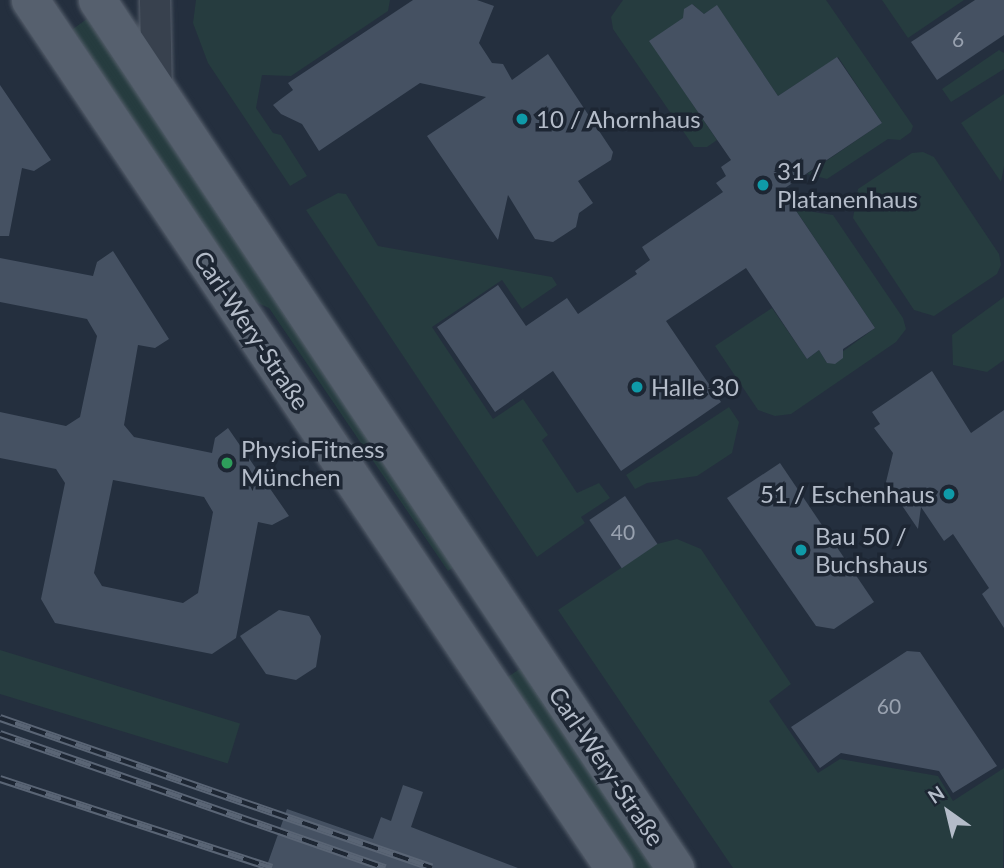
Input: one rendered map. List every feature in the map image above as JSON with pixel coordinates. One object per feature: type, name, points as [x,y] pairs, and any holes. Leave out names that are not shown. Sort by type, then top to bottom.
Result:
[{"type":"main road","name":"Carl-Wery-Straße","points":[[30,0],[614,868]]},
{"type":"main road","name":"Carl-Wery-Straße","points":[[97,0],[158,96],[675,868]]},
{"type":"street","points":[[155,0],[158,96]]},
{"type":"green space","points":[[196,0],[390,0],[388,11],[291,76],[262,75],[256,108],[273,133],[281,135],[307,176],[290,186],[208,63],[193,23]]},
{"type":"green space","points":[[623,0],[826,0],[913,126],[911,132],[900,140],[888,139],[827,179],[807,174],[882,123],[838,57],[778,96],[717,6],[704,14],[692,4],[684,18],[650,41],[717,140],[707,147],[694,147],[613,29],[611,17]]},
{"type":"green space","points":[[882,0],[964,0],[908,38]]},
{"type":"green space","points":[[94,14],[462,562],[448,571],[269,308],[253,301],[63,36]]},
{"type":"green space","points":[[999,50],[1004,53],[1004,69],[951,102],[942,89]]},
{"type":"green space","points":[[1004,94],[1004,166],[1001,182],[961,123]]},
{"type":"green space","points":[[923,152],[934,157],[999,254],[1001,265],[997,274],[934,316],[914,310],[853,218],[858,189],[912,153]]},
{"type":"green space","points":[[338,193],[346,194],[378,246],[552,277],[557,285],[522,309],[502,280],[432,327],[493,419],[523,399],[548,435],[542,440],[577,493],[599,483],[610,498],[581,517],[585,523],[537,557],[306,210]]},
{"type":"green space","points":[[795,209],[833,215],[903,318],[906,329],[896,342],[791,414],[775,416],[758,410],[715,346],[772,308],[807,359],[819,350],[827,363],[875,328]]},
{"type":"green space","points":[[1004,297],[1004,360],[987,372],[953,365],[952,335]]},
{"type":"green space","points":[[729,407],[739,422],[732,453],[697,476],[647,483],[635,489],[626,475]]},
{"type":"green space","points":[[677,539],[701,549],[791,684],[769,701],[818,773],[840,759],[938,776],[953,801],[1004,768],[1003,868],[733,868],[558,610],[657,544]]},
{"type":"green space","points":[[0,650],[240,723],[228,764],[0,694]]},
{"type":"green space","points":[[530,662],[669,868],[624,868],[499,683]]},
{"type":"building","name":"10 / Ahornhaus","points":[[413,0],[477,0],[494,6],[479,43],[492,63],[503,64],[512,80],[548,54],[613,152],[611,160],[578,181],[593,203],[579,213],[576,227],[553,242],[535,239],[508,195],[498,240],[427,136],[486,97],[420,83],[319,151],[302,124],[281,114],[273,105],[293,90],[288,83]]},
{"type":"building","points":[[975,0],[1004,0],[1004,35],[937,80],[911,42]]},
{"type":"building","points":[[692,4],[704,14],[717,5],[778,96],[837,57],[882,123],[782,190],[875,328],[843,349],[843,358],[835,364],[827,363],[819,350],[807,359],[746,268],[666,321],[721,402],[621,471],[553,371],[495,412],[437,327],[498,285],[526,326],[567,298],[578,314],[637,274],[635,271],[650,260],[642,247],[723,192],[716,183],[726,176],[721,167],[731,160],[649,41],[683,18],[684,9]]},
{"type":"building","points":[[0,85],[51,160],[34,171],[22,168],[9,236],[0,236]]},
{"type":"building","points":[[113,251],[169,339],[155,348],[138,345],[124,425],[134,437],[212,453],[215,438],[228,428],[289,516],[272,525],[258,522],[236,638],[212,654],[55,623],[41,599],[65,483],[56,469],[0,458],[0,412],[66,426],[80,417],[97,336],[87,319],[0,302],[0,258],[93,276],[97,262]],"holes":[[[113,480],[204,497],[213,512],[198,593],[183,603],[102,586],[94,573]]]},
{"type":"building","name":"51 / Eschenhaus","points":[[932,371],[971,433],[1004,410],[1004,628],[982,594],[989,588],[953,534],[944,541],[921,507],[918,529],[886,482],[893,453],[874,428],[880,424],[872,412]]},
{"type":"building","name":"Bau 50 / Buchshaus","points":[[780,463],[874,602],[834,629],[816,626],[727,498]]},
{"type":"building","points":[[625,496],[657,544],[622,568],[589,520]]},
{"type":"building","points":[[279,610],[309,616],[321,636],[316,667],[296,680],[266,674],[240,636]]},
{"type":"building","points":[[907,651],[920,652],[997,766],[953,793],[939,771],[841,753],[820,768],[791,727]]},
{"type":"building","points":[[403,785],[423,792],[411,827],[518,868],[266,868],[287,809],[373,839],[381,817],[391,821]]},
{"type":"railway","points":[[0,718],[432,868]]},
{"type":"railway","points":[[0,734],[385,868]]},
{"type":"railway","points":[[0,779],[272,868]]},
{"type":"place","name":"10 / Ahornhaus","points":[[522,119]]},
{"type":"place","name":"31 / Platanenhaus","points":[[763,185]]},
{"type":"place","name":"Halle 30","points":[[637,387]]},
{"type":"place","name":"PhysioFitness München","points":[[227,463]]},
{"type":"place","name":"51 / Eschenhaus","points":[[949,494]]},
{"type":"place","name":"Bau 50 / Buchshaus","points":[[801,550]]}]
